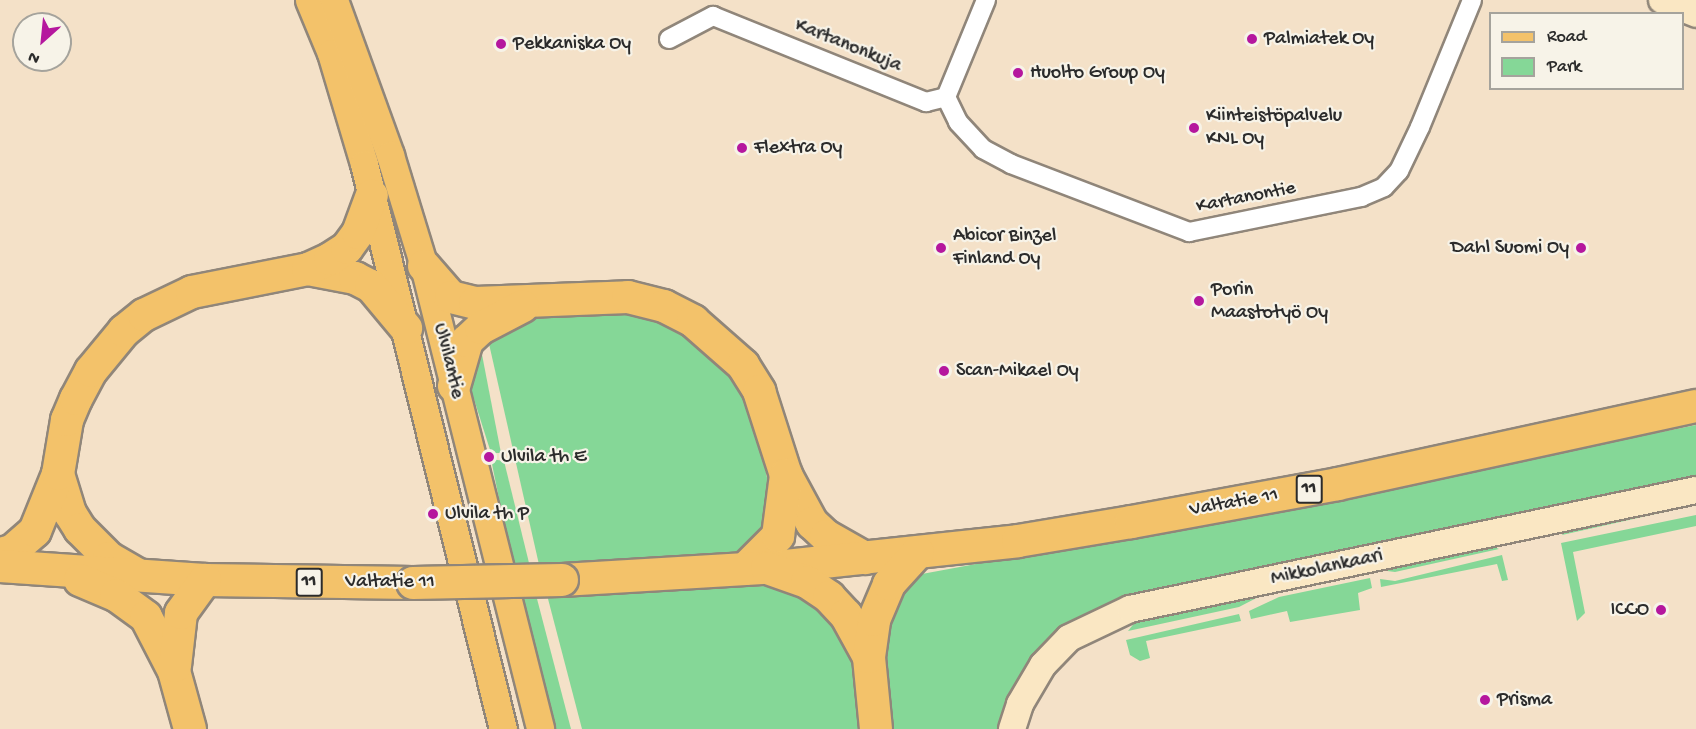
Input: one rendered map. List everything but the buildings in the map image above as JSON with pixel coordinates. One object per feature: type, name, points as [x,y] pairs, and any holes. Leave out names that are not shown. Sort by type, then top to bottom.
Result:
[{"type":"highway","points":[[0,554],[12,551],[35,531],[58,474],[67,420],[76,399],[91,371],[124,332],[144,315],[192,292],[308,269],[347,248],[366,220],[372,195]]},
{"type":"highway","points":[[424,266],[451,297],[475,303],[529,303],[589,297],[628,297],[664,306],[693,321],[721,342],[748,374],[770,417],[786,475],[812,523],[834,541],[865,558]]},
{"type":"highway","points":[[308,269],[355,278],[371,286],[406,328]]},
{"type":"highway","points":[[454,386],[467,341],[481,328],[529,303]]},
{"type":"highway","name":"Valtatie 11","points":[[0,566],[205,580],[413,584],[562,580],[756,569],[1029,539],[1338,484],[1696,406]]},
{"type":"highway","points":[[58,474],[70,513],[80,529],[109,558],[140,576]]},
{"type":"highway","points":[[786,475],[778,536],[756,569],[807,582],[829,597],[846,615],[869,657]]},
{"type":"highway","points":[[876,729],[869,657],[879,600],[918,552]]},
{"type":"highway","points":[[51,570],[131,603],[156,632],[174,671],[190,729]]},
{"type":"highway","points":[[174,671],[181,613],[205,580]]},
{"type":"main road","name":"Ulvilantie","points":[[309,0],[331,53],[372,195],[503,729]]},
{"type":"main road","name":"Ulvilantie","points":[[334,0],[390,155],[424,266],[540,729]]},
{"type":"street","points":[[946,97],[986,0]]},
{"type":"street","name":"Kartanontie","points":[[946,97],[958,122],[983,149],[1011,164],[1157,223],[1189,232],[1217,229],[1361,197],[1384,187],[1399,171],[1420,127],[1472,0]]},
{"type":"street","points":[[1662,0],[1696,14]]},
{"type":"street","name":"Kartanonkuja","points":[[669,39],[713,16],[926,102],[946,97]]},
{"type":"street","name":"Mikkolankaari","points":[[1012,729],[1020,704],[1042,665],[1069,638],[1130,609],[1696,490]]},
{"type":"green space","points":[[592,308],[649,317],[695,340],[731,376],[755,415],[773,509],[771,533],[729,560],[540,569],[487,335],[521,321]]},
{"type":"green space","points":[[479,339],[501,453],[491,453],[466,374]]},
{"type":"green space","points":[[1696,425],[1696,481],[1060,631],[1031,660],[1012,695],[1000,729],[888,729],[882,632],[887,603],[911,576],[1340,497]]},
{"type":"green space","points":[[491,459],[504,461],[530,567],[513,568]]},
{"type":"green space","points":[[1696,496],[1696,505],[1562,535],[1567,526]]},
{"type":"green space","points":[[1696,515],[1696,526],[1573,552],[1585,613],[1577,621],[1561,543]]},
{"type":"green space","points":[[1485,543],[1499,549],[1395,572],[1372,569]]},
{"type":"green space","points":[[1502,555],[1508,580],[1502,581],[1497,564],[1381,587],[1380,579],[1395,581]]},
{"type":"green space","points":[[1370,578],[1372,588],[1358,593],[1360,610],[1290,622],[1287,611],[1251,619],[1249,611],[1279,597]]},
{"type":"green space","points":[[766,586],[795,589],[818,601],[855,656],[863,729],[582,729],[547,595]]},
{"type":"green space","points":[[1270,591],[1239,607],[1128,631],[1136,621]]},
{"type":"green space","points":[[519,594],[536,595],[571,729],[553,729]]},
{"type":"green space","points":[[1239,614],[1241,621],[1146,641],[1150,658],[1140,661],[1130,655],[1126,640]]},
{"type":"place","name":"Palmiatek Oy","points":[[1252,39]]},
{"type":"place","name":"Pekkaniska Oy","points":[[501,44]]},
{"type":"place","name":"Huolto Group Oy","points":[[1018,73]]},
{"type":"place","name":"Kiinteistöpalvelu KNL Oy","points":[[1194,128]]},
{"type":"place","name":"Flextra Oy","points":[[742,148]]},
{"type":"place","name":"Abicor Binzel Finland Oy","points":[[941,248]]},
{"type":"place","name":"Dahl Suomi Oy","points":[[1581,248]]},
{"type":"place","name":"Porin Maastotyö Oy","points":[[1199,301]]},
{"type":"place","name":"Scan-Mikael Oy","points":[[944,371]]},
{"type":"place","name":"Ulvila th E","points":[[489,457]]},
{"type":"place","name":"Ulvila th P","points":[[433,514]]},
{"type":"place","name":"ICCO","points":[[1661,610]]},
{"type":"place","name":"Prisma","points":[[1485,700]]}]
